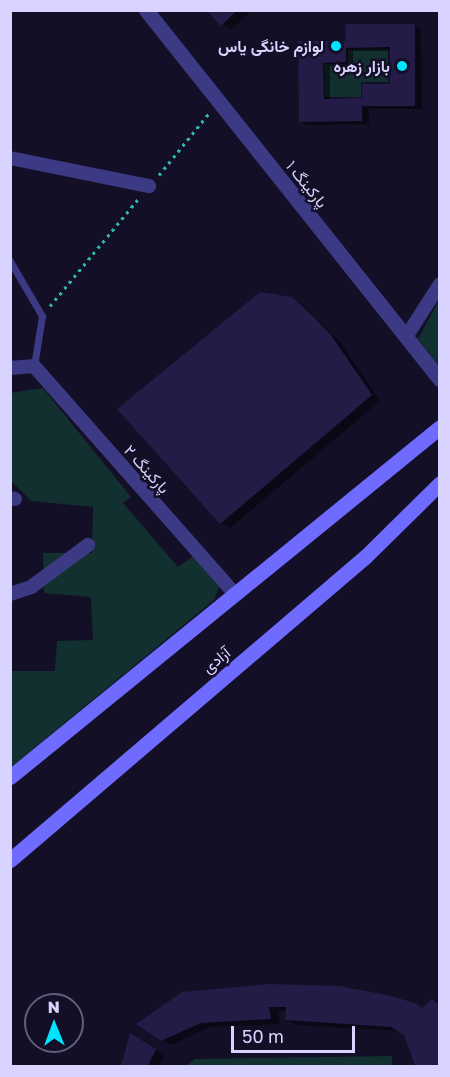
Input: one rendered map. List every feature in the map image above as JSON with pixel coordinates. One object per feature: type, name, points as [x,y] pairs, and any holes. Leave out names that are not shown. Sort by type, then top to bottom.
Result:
[{"type":"main road","points":[[10,777],[440,427]]},
{"type":"main road","name":"آزادی","points":[[10,860],[366,556],[440,483]]},
{"type":"street","name":"پارکینگ ۱","points":[[146,10],[440,379]]},
{"type":"street","points":[[10,158],[149,186]]},
{"type":"street","points":[[406,338],[440,284]]},
{"type":"street","points":[[10,368],[34,366]]},
{"type":"street","name":"پارکینگ ۲","points":[[34,366],[235,594]]},
{"type":"street","points":[[10,594],[31,587],[88,545]]},
{"type":"lane","points":[[10,261],[42,316],[34,366]]},
{"type":"path","points":[[42,316],[219,102]]},
{"type":"green space","points":[[388,49],[388,82],[361,82],[361,97],[325,97],[324,64],[348,64],[348,50]]},
{"type":"green space","points":[[439,300],[439,366],[418,339]]},
{"type":"green space","points":[[43,388],[131,497],[123,503],[178,567],[195,555],[219,587],[214,600],[11,767],[11,671],[55,671],[57,641],[93,640],[91,597],[44,593],[43,553],[92,553],[93,507],[31,501],[11,481],[10,393]]},
{"type":"green space","points":[[392,1056],[392,1066],[185,1066],[195,1059]]},
{"type":"building","points":[[206,10],[237,10],[221,26]]},
{"type":"building","points":[[345,24],[415,24],[415,106],[362,106],[362,121],[299,122],[298,41],[346,41]],"holes":[[[390,47],[390,84],[362,84],[362,98],[324,99],[323,63],[346,62],[346,48]]]},
{"type":"building","points":[[260,292],[292,297],[313,316],[331,335],[372,395],[220,524],[117,409]]},
{"type":"building","points":[[269,984],[339,986],[387,995],[415,1003],[422,1008],[432,999],[440,1006],[440,1066],[415,1066],[404,1035],[391,1027],[285,1020],[286,1007],[269,1007],[271,1019],[201,1023],[161,1041],[136,1024],[182,992]]},
{"type":"building","points":[[130,1033],[156,1049],[148,1066],[121,1066]]},
{"type":"place","name":"لوازم خانگی یاس","points":[[336,46]]},
{"type":"place","name":"بازار زهره","points":[[402,66]]}]
